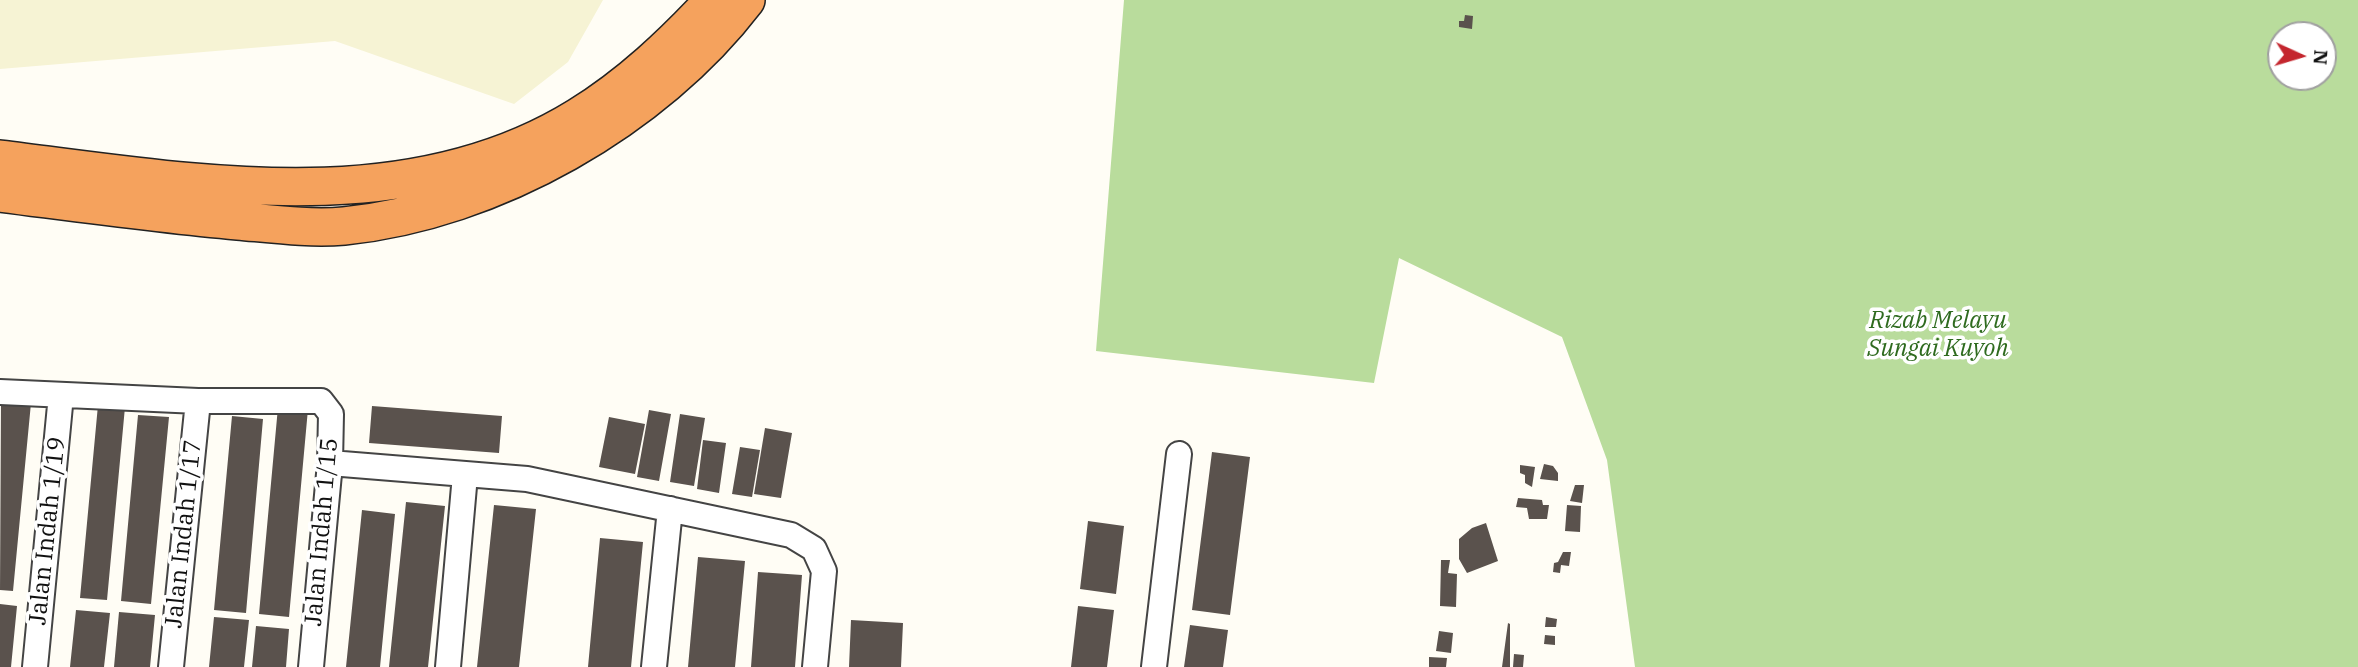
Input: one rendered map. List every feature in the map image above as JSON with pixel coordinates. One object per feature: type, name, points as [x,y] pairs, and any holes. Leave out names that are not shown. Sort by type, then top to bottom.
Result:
[{"type":"highway","points":[[0,159],[253,187],[353,186],[423,177],[502,154],[578,117],[662,55],[714,0]]},
{"type":"highway","points":[[0,194],[266,223],[343,226],[408,214],[469,197],[520,176],[638,107],[686,67],[746,0]]},
{"type":"street","points":[[0,392],[198,401]]},
{"type":"street","name":"Jalan Indah 1/19","points":[[35,667],[61,395]]},
{"type":"street","name":"Jalan Indah 1/15","points":[[198,401],[321,401],[331,414],[330,463],[311,667]]},
{"type":"street","name":"Jalan Indah 1/17","points":[[171,667],[198,401]]},
{"type":"street","points":[[1154,667],[1179,454]]},
{"type":"street","points":[[330,463],[527,479],[791,535],[814,549],[824,571],[815,667]]},
{"type":"street","points":[[448,667],[465,475]]},
{"type":"street","points":[[654,667],[670,509]]},
{"type":"shaded area","points":[[0,0],[603,0],[568,62],[514,104],[335,41],[0,69]]},
{"type":"green space","name":"Rizab Melayu Sungai Kuyoh","points":[[1124,0],[2358,0],[2358,667],[1635,667],[1607,460],[1562,337],[1399,258],[1374,383],[1096,351]]},
{"type":"building","points":[[1465,15],[1473,16],[1472,29],[1459,27],[1459,21],[1464,21]]},
{"type":"building","points":[[1,401],[31,403],[13,591],[0,590]]},
{"type":"building","points":[[98,405],[125,407],[107,600],[80,598]]},
{"type":"building","points":[[372,406],[502,416],[499,453],[369,443]]},
{"type":"building","points":[[278,407],[308,409],[289,617],[259,614]]},
{"type":"building","points":[[649,410],[671,414],[659,481],[637,477]]},
{"type":"building","points":[[680,414],[705,418],[694,486],[670,482]]},
{"type":"building","points":[[138,415],[169,417],[151,604],[121,601]]},
{"type":"building","points":[[232,416],[263,419],[246,613],[214,610]]},
{"type":"building","points":[[609,417],[645,424],[635,474],[599,467]]},
{"type":"building","points":[[765,428],[792,433],[781,498],[754,494]]},
{"type":"building","points":[[703,440],[726,443],[719,493],[697,489]]},
{"type":"building","points":[[740,447],[760,450],[752,497],[732,494]]},
{"type":"building","points":[[1212,452],[1250,457],[1230,615],[1192,610]]},
{"type":"building","points":[[1544,464],[1553,466],[1558,473],[1558,481],[1540,479]]},
{"type":"building","points":[[1520,465],[1535,467],[1532,487],[1525,483],[1525,475],[1520,473]]},
{"type":"building","points":[[1575,485],[1584,485],[1582,503],[1570,501]]},
{"type":"building","points":[[1518,498],[1542,500],[1543,505],[1549,505],[1547,519],[1529,519],[1527,508],[1516,507]]},
{"type":"building","points":[[406,502],[445,506],[428,667],[389,667]]},
{"type":"building","points":[[494,505],[536,509],[519,667],[477,667]]},
{"type":"building","points":[[1567,505],[1581,506],[1580,532],[1565,531]]},
{"type":"building","points":[[362,510],[395,514],[380,667],[346,667]]},
{"type":"building","points":[[1088,521],[1124,526],[1116,594],[1080,589]]},
{"type":"building","points":[[1486,523],[1498,561],[1467,573],[1459,559],[1459,539],[1472,528]]},
{"type":"building","points":[[600,538],[643,542],[631,667],[588,667]]},
{"type":"building","points":[[1563,552],[1571,552],[1569,566],[1561,565],[1560,573],[1553,572],[1554,563],[1558,562]]},
{"type":"building","points":[[698,557],[745,561],[735,667],[688,667]]},
{"type":"building","points":[[1441,560],[1450,560],[1448,573],[1457,574],[1456,607],[1440,606]]},
{"type":"building","points":[[758,572],[802,575],[795,667],[751,667]]},
{"type":"building","points":[[0,604],[17,606],[11,667],[0,667]]},
{"type":"building","points":[[1078,606],[1114,610],[1107,667],[1071,667]]},
{"type":"building","points":[[76,610],[110,613],[104,667],[70,667]]},
{"type":"building","points":[[119,612],[155,615],[150,667],[114,667]]},
{"type":"building","points":[[214,617],[249,620],[244,667],[209,667]]},
{"type":"building","points":[[1546,617],[1557,619],[1556,627],[1545,627]]},
{"type":"building","points":[[851,620],[903,623],[901,667],[849,667]]},
{"type":"building","points":[[1508,623],[1510,667],[1502,667]]},
{"type":"building","points":[[1190,625],[1228,630],[1223,667],[1184,667]]},
{"type":"building","points":[[256,626],[289,629],[286,667],[252,667]]},
{"type":"building","points":[[1439,631],[1453,633],[1451,653],[1436,651]]},
{"type":"building","points":[[1545,635],[1555,636],[1555,645],[1544,644]]},
{"type":"building","points":[[1514,654],[1524,655],[1523,667],[1513,667]]},
{"type":"building","points":[[1429,657],[1447,658],[1446,667],[1429,667]]}]
